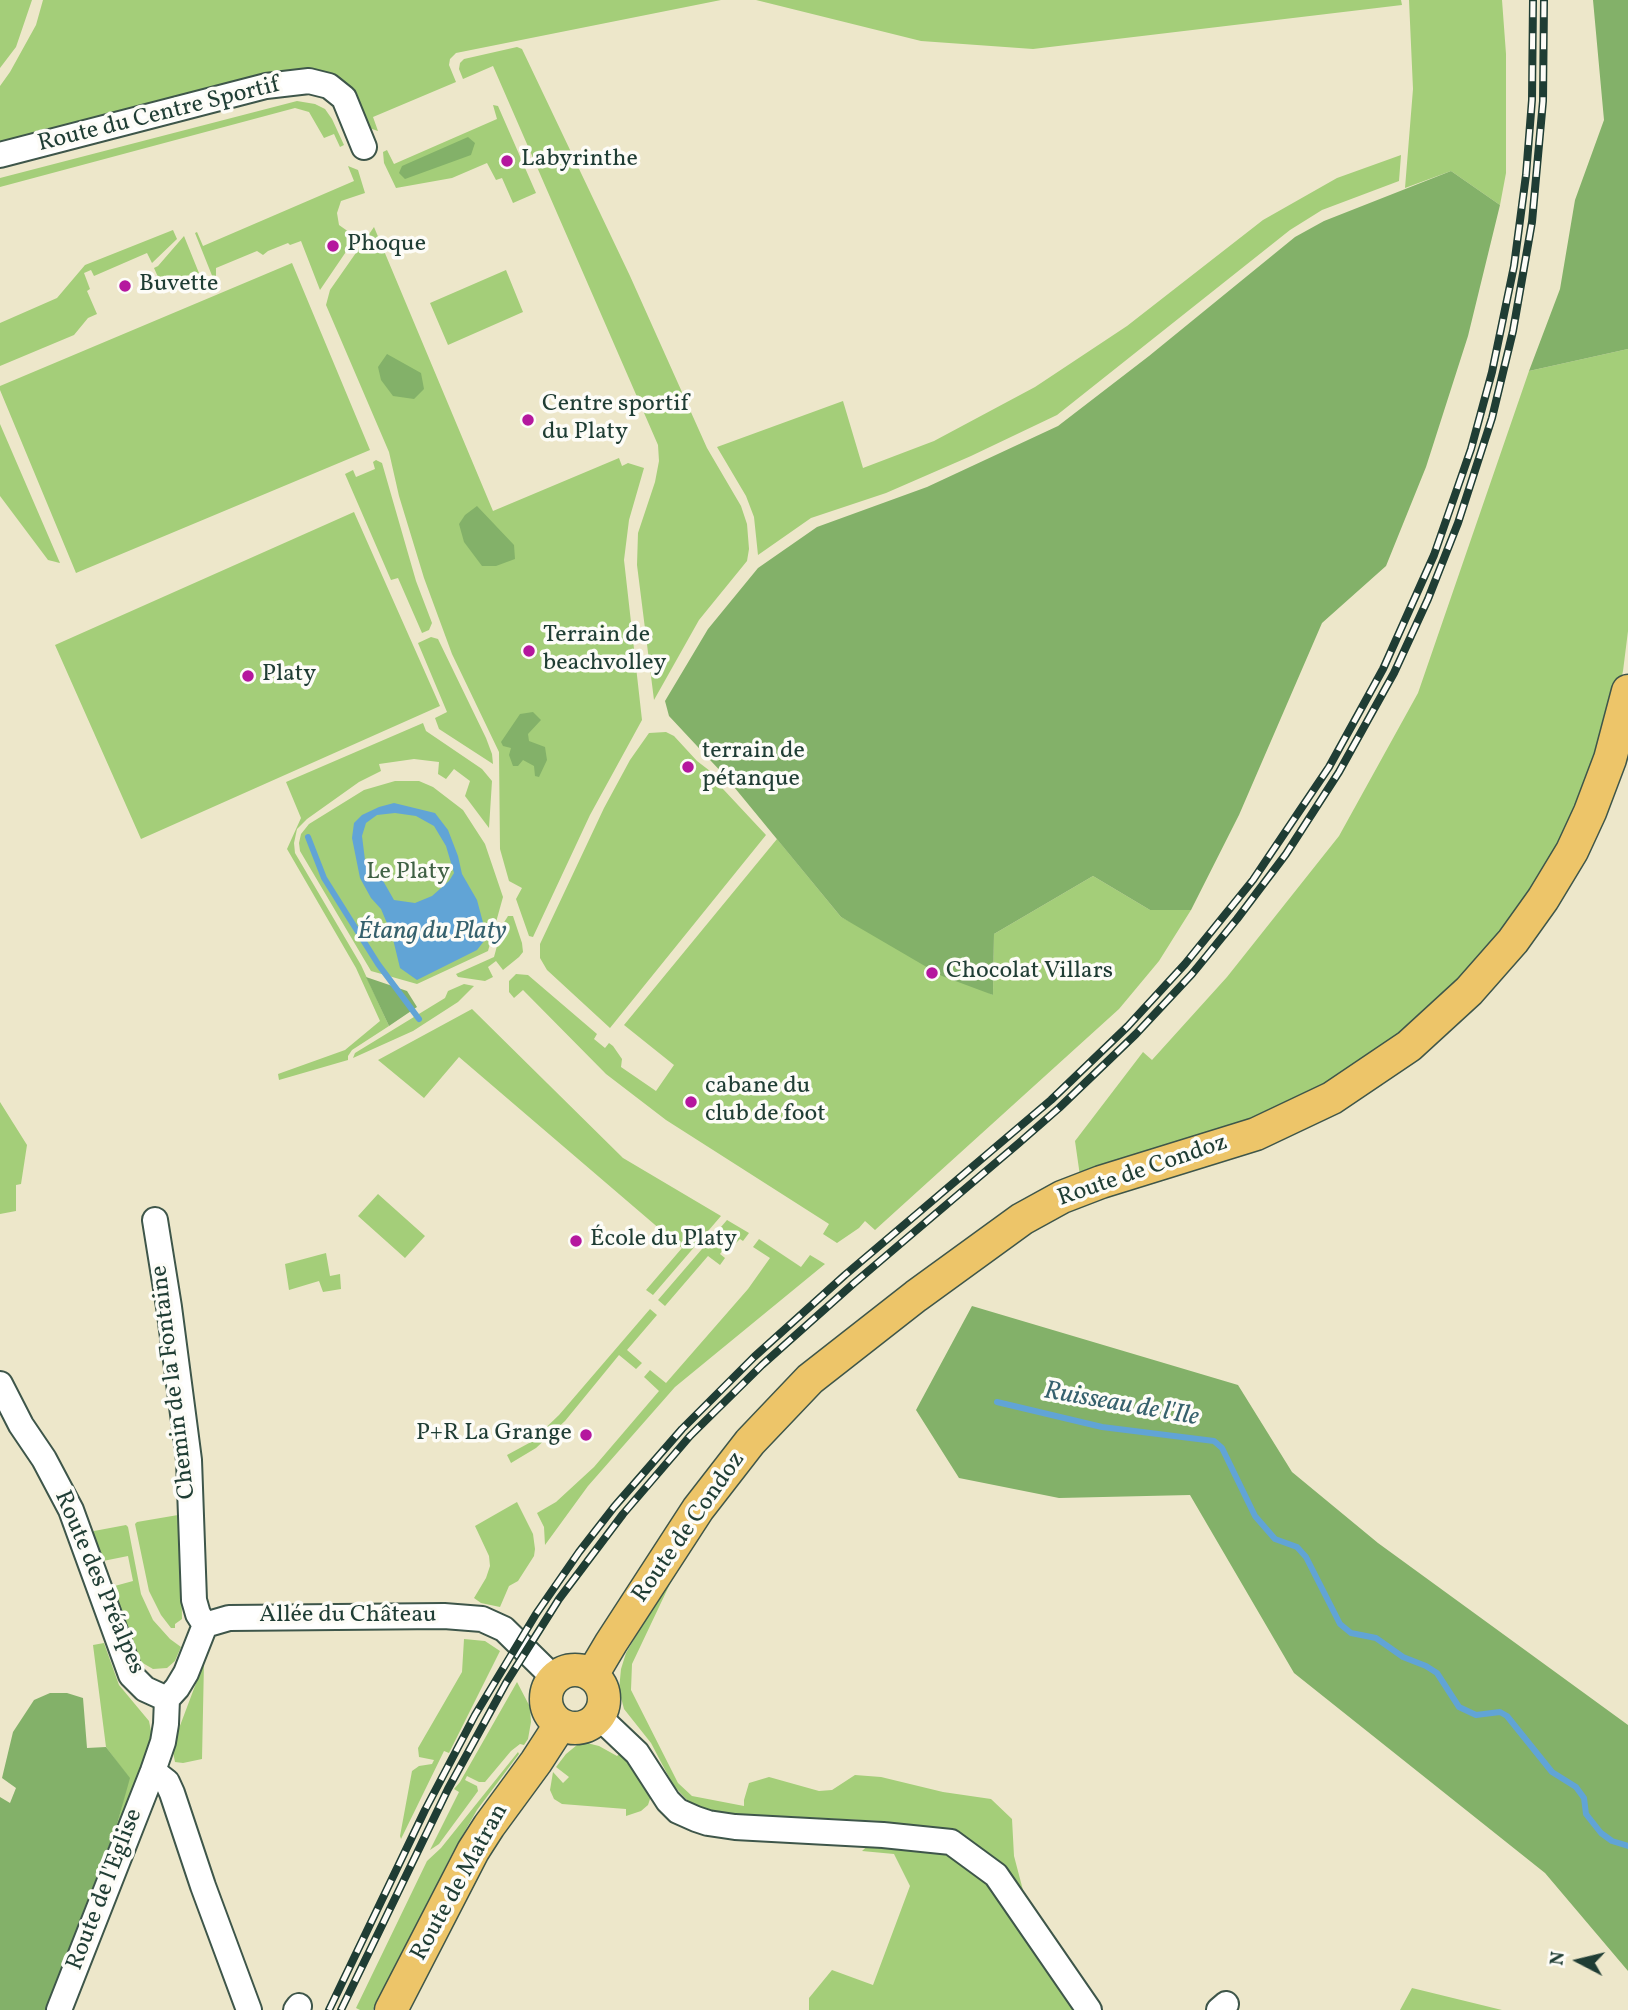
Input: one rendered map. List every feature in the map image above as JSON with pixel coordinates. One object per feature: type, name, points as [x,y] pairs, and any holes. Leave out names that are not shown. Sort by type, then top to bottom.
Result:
[{"type":"main road","name":"Route de Condoz","points":[[592,1675],[698,1509],[750,1442],[810,1379],[923,1290],[1022,1219],[1062,1197],[1256,1133],[1332,1097],[1409,1046],[1469,991],[1513,941],[1572,851],[1610,759],[1628,691]]},
{"type":"main road","points":[[574,1670],[592,1675],[602,1689],[604,1701],[599,1717],[583,1728],[571,1729],[560,1725],[550,1716],[545,1698],[548,1687],[554,1678],[565,1672],[574,1670]]},
{"type":"main road","name":"Route de Matran","points":[[391,2010],[473,1851],[560,1725]]},
{"type":"street","name":"Route du Centre Sportif","points":[[0,155],[266,86],[309,81],[329,86],[344,98],[364,147]]},
{"type":"street","name":"Chemin de la Fontaine","points":[[155,1220],[189,1460],[194,1600],[205,1625]]},
{"type":"street","name":"Route des Préalpes","points":[[0,1384],[20,1425],[44,1459],[71,1510],[131,1675],[145,1689],[166,1699],[164,1733],[153,1771]]},
{"type":"street","name":"Allée du Château","points":[[205,1625],[229,1618],[444,1616],[482,1619],[505,1629],[554,1678]]},
{"type":"street","points":[[166,1699],[186,1673],[205,1625]]},
{"type":"street","points":[[599,1717],[638,1753],[668,1801],[678,1811],[696,1819],[735,1827],[883,1835],[951,1842],[996,1875],[1089,2010]]},
{"type":"street","points":[[153,1771],[167,1782],[172,1793],[249,2010]]},
{"type":"street","name":"Route de l'Eglise","points":[[59,2010],[153,1771]]},
{"type":"green space","points":[[0,0],[32,0],[16,47],[0,68]]},
{"type":"green space","points":[[43,0],[721,0],[456,53],[450,59],[449,65],[456,82],[373,117],[378,131],[369,128],[308,70],[289,70],[0,142],[0,86],[36,25]]},
{"type":"green space","points":[[756,0],[1401,0],[1402,5],[1033,49],[921,41]]},
{"type":"green space","points":[[1409,0],[1502,0],[1506,54],[1506,173],[1500,205],[1451,171],[1405,188],[1413,89]]},
{"type":"green space","points":[[1593,0],[1628,0],[1628,349],[1529,371],[1560,289],[1575,200],[1604,120]]},
{"type":"green space","points":[[517,47],[522,49],[630,276],[707,448],[741,506],[747,524],[747,561],[699,620],[654,700],[637,565],[638,533],[655,482],[659,461],[658,445],[493,66],[463,79],[459,69],[464,59]]},
{"type":"green space","points":[[297,101],[325,109],[344,145],[340,147],[334,134],[324,138],[309,112],[295,108],[0,187],[0,178]]},
{"type":"green space","points":[[493,105],[498,106],[536,193],[513,203],[502,178],[496,180],[487,163],[452,178],[396,188],[384,163],[383,152],[387,150],[394,164],[497,119]]},
{"type":"green space","points":[[468,137],[475,143],[471,155],[405,179],[399,173],[402,166]]},
{"type":"green space","points":[[1401,155],[1399,181],[1322,210],[1290,230],[1057,415],[886,493],[811,518],[758,555],[754,517],[746,496],[717,447],[843,401],[863,468],[934,441],[1035,387],[1127,326],[1263,220],[1337,178]]},
{"type":"green space","points":[[348,166],[358,170],[365,193],[341,201],[337,213],[339,225],[356,237],[320,290],[301,241],[290,245],[288,243],[263,255],[257,251],[216,268],[216,277],[213,278],[195,233],[197,232],[203,246],[354,181]]},
{"type":"green space","points":[[1451,171],[1500,205],[1468,336],[1426,467],[1386,566],[1322,623],[1239,815],[1191,910],[1150,910],[1093,876],[994,934],[993,995],[942,976],[841,917],[725,776],[669,716],[665,701],[708,629],[758,568],[817,527],[927,487],[1058,426],[1295,237],[1324,221]]},
{"type":"green space","points":[[374,227],[493,511],[619,458],[622,466],[628,463],[644,468],[629,520],[624,560],[642,720],[590,815],[533,937],[529,936],[516,899],[522,888],[509,881],[500,849],[499,752],[452,654],[424,578],[399,496],[389,452],[326,305],[330,290]]},
{"type":"green space","points":[[173,230],[177,239],[152,263],[147,253],[94,276],[91,270],[84,273],[90,289],[87,291],[97,314],[88,318],[74,335],[0,366],[0,323],[57,298],[85,265]]},
{"type":"green space","points":[[184,236],[203,283],[200,284],[189,275],[162,286],[154,268]]},
{"type":"green space","points":[[292,263],[370,450],[76,573],[0,386]]},
{"type":"green space","points":[[506,270],[523,312],[448,345],[430,303]]},
{"type":"green space","points":[[1628,349],[1628,631],[1623,671],[1603,757],[1563,841],[1503,934],[1458,986],[1399,1039],[1328,1086],[1263,1117],[1080,1176],[1075,1141],[1143,1052],[1152,1060],[1227,977],[1339,836],[1418,693],[1529,371]]},
{"type":"green space","points":[[387,354],[421,373],[424,389],[414,399],[393,396],[381,380],[378,367]]},
{"type":"green space","points":[[0,424],[60,563],[48,560],[0,496]]},
{"type":"green space","points":[[376,460],[382,463],[416,581],[432,623],[429,630],[422,633],[398,578],[391,580],[345,474],[353,470],[356,477],[375,469],[373,462]]},
{"type":"green space","points":[[477,506],[514,545],[515,559],[496,566],[482,566],[464,542],[459,524],[465,515]]},
{"type":"green space","name":"Platy","points":[[354,512],[440,706],[141,839],[55,645]]},
{"type":"green space","points":[[431,637],[438,639],[486,738],[493,764],[439,729],[435,718],[447,712],[418,643]]},
{"type":"green space","points":[[533,712],[541,720],[528,734],[529,741],[545,747],[547,760],[539,777],[535,776],[534,766],[523,760],[518,766],[513,766],[509,755],[511,748],[503,746],[501,742],[520,714]]},
{"type":"green space","points":[[423,723],[426,731],[482,769],[492,781],[489,828],[465,796],[470,781],[454,769],[446,779],[438,774],[439,762],[414,759],[379,764],[381,771],[359,782],[297,829],[295,853],[361,965],[389,1026],[352,1050],[348,1060],[279,1080],[278,1074],[345,1050],[380,1021],[356,968],[287,849],[301,818],[286,782]]},
{"type":"green space","points":[[666,732],[674,736],[710,771],[709,774],[766,835],[610,1028],[547,970],[540,958],[540,944],[604,808],[630,760],[649,733]]},
{"type":"green space","name":"Le Platy","points":[[395,781],[419,781],[433,787],[463,810],[485,844],[503,897],[488,951],[417,984],[371,971],[300,851],[299,843],[301,834],[309,824],[364,790]]},
{"type":"green space","points":[[777,839],[841,917],[993,995],[994,934],[1093,876],[1150,910],[1191,910],[1159,961],[1119,1009],[875,1230],[865,1221],[837,1243],[823,1234],[829,1224],[666,1120],[606,1074],[523,990],[514,998],[509,992],[509,981],[516,974],[528,975],[597,1034],[594,1039],[605,1048],[609,1043],[613,1046],[622,1059],[621,1067],[656,1091],[674,1065],[624,1025]]},
{"type":"green space","points":[[508,916],[513,916],[522,943],[523,952],[519,957],[503,970],[496,961],[488,967],[493,977],[485,981],[458,977],[456,974],[494,957],[503,924]]},
{"type":"green space","points":[[366,977],[407,991],[417,1007],[389,1026]]},
{"type":"green space","points":[[464,984],[474,986],[458,1002],[413,1031],[353,1058],[355,1053],[445,998],[448,991]]},
{"type":"green space","points":[[472,1009],[623,1158],[721,1216],[653,1295],[646,1290],[682,1248],[459,1057],[424,1098],[378,1060]]},
{"type":"green space","points":[[0,1102],[27,1145],[21,1184],[16,1185],[16,1211],[0,1214]]},
{"type":"green space","points":[[378,1194],[425,1236],[405,1258],[358,1216]]},
{"type":"green space","points":[[727,1220],[749,1233],[743,1241],[740,1239],[736,1243],[730,1240],[720,1254],[725,1258],[720,1265],[708,1256],[665,1306],[658,1300]]},
{"type":"green space","points":[[759,1239],[801,1267],[810,1255],[825,1264],[675,1387],[588,1486],[545,1545],[544,1527],[537,1513],[556,1502],[594,1467],[659,1391],[644,1377],[650,1370],[666,1383],[748,1289],[770,1258],[753,1247]]},
{"type":"green space","points":[[326,1253],[330,1276],[340,1274],[341,1289],[323,1292],[319,1281],[289,1290],[285,1264]]},
{"type":"green space","points":[[972,1306],[1238,1385],[1292,1472],[1378,1543],[1628,1725],[1628,1971],[1545,1873],[1294,1673],[1190,1495],[1059,1498],[959,1478],[916,1410]]},
{"type":"green space","points":[[650,1309],[657,1315],[627,1350],[642,1363],[636,1369],[619,1355],[565,1421],[536,1448],[511,1463],[507,1455],[531,1442],[559,1415]]},
{"type":"green space","points":[[517,1502],[533,1534],[534,1556],[518,1581],[509,1586],[500,1607],[481,1603],[474,1598],[490,1566],[489,1556],[475,1526]]},
{"type":"green space","points":[[178,1515],[182,1619],[175,1624],[175,1628],[171,1628],[149,1591],[135,1524]]},
{"type":"green space","points":[[126,1525],[141,1594],[153,1620],[181,1647],[175,1661],[167,1668],[153,1669],[141,1662],[133,1651],[111,1587],[133,1581],[128,1556],[103,1561],[92,1534],[94,1531]]},
{"type":"green space","points":[[686,1550],[632,1664],[631,1690],[678,1783],[692,1796],[744,1806],[749,1783],[769,1777],[819,1791],[832,1790],[855,1775],[881,1777],[943,1792],[991,1799],[1012,1819],[1014,1856],[1024,1894],[1003,1865],[953,1831],[881,1821],[716,1813],[690,1803],[673,1785],[651,1743],[624,1709],[619,1690],[626,1653]]},
{"type":"green space","points":[[464,1639],[485,1641],[500,1651],[449,1753],[444,1751],[401,1839],[412,1771],[419,1766],[432,1764],[434,1760],[419,1757],[418,1748],[462,1672]]},
{"type":"green space","points":[[104,1643],[119,1685],[149,1721],[152,1736],[149,1756],[119,1830],[116,1828],[129,1778],[106,1747],[93,1645]]},
{"type":"green space","points":[[204,1662],[202,1759],[175,1762],[175,1739]]},
{"type":"green space","points":[[517,1682],[530,1707],[528,1739],[524,1745],[520,1744],[511,1751],[485,1782],[467,1776],[465,1780],[477,1786],[478,1791],[439,1844],[430,1850],[459,1792],[454,1789]]},
{"type":"green space","points":[[50,1693],[67,1693],[83,1698],[87,1748],[106,1747],[130,1778],[116,1828],[45,2010],[0,2010],[0,1797],[10,1803],[16,1788],[2,1778],[13,1732],[34,1700]]},
{"type":"green space","points":[[587,1743],[617,1756],[620,1753],[634,1765],[651,1796],[648,1805],[641,1811],[626,1816],[626,1809],[562,1804],[554,1799],[550,1790],[553,1772],[563,1783],[569,1777],[556,1767],[577,1745]]},
{"type":"green space","points":[[518,1752],[477,1810],[453,1852],[373,2010],[356,2008],[427,1861],[441,1848]]},
{"type":"green space","points":[[873,1841],[935,1848],[985,1878],[1080,2010],[809,2010],[809,1998],[832,1970],[873,1985],[910,1886],[894,1854],[862,1851]]},
{"type":"green space","points":[[1412,1988],[1502,2010],[1400,2010]]},
{"type":"water","name":"Étang du Platy","points":[[394,803],[435,813],[448,830],[462,874],[477,900],[485,930],[484,941],[477,950],[417,980],[400,968],[392,935],[381,909],[371,898],[360,878],[352,838],[354,823],[362,815]],"holes":[[[395,813],[416,816],[434,826],[446,846],[454,873],[432,896],[415,903],[394,900],[382,879],[370,873],[365,860],[362,836],[366,823],[377,815]]]},
{"type":"waterway","points":[[308,837],[324,878],[378,964],[419,1019]]},
{"type":"waterway","name":"Ruisseau de l'Ile","points":[[997,1402],[1102,1427],[1214,1441],[1222,1448],[1255,1516],[1275,1539],[1297,1547],[1306,1557],[1340,1624],[1351,1633],[1376,1638],[1403,1657],[1437,1673],[1459,1707],[1476,1715],[1500,1712],[1507,1716],[1552,1772],[1576,1787],[1584,1798],[1586,1814],[1601,1833],[1612,1841],[1628,1846]]},
{"type":"railway","points":[[329,2010],[425,1810],[475,1715],[536,1614],[614,1507],[682,1429],[754,1357],[845,1275],[1051,1100],[1128,1026],[1185,964],[1253,880],[1329,767],[1383,669],[1434,555],[1471,449],[1492,372],[1514,266],[1526,175],[1532,100],[1533,0]]},
{"type":"railway","points":[[341,2010],[448,1789],[506,1683],[559,1599],[623,1514],[690,1436],[762,1365],[1059,1108],[1136,1034],[1192,974],[1237,919],[1286,854],[1339,772],[1394,673],[1428,599],[1458,523],[1492,418],[1513,331],[1532,222],[1543,101],[1544,0]]},
{"type":"place","name":"Labyrinthe","points":[[507,161]]},
{"type":"place","name":"Phoque","points":[[333,246]]},
{"type":"place","name":"Buvette","points":[[125,286]]},
{"type":"place","name":"Centre sportif du Platy","points":[[528,420]]},
{"type":"place","name":"Terrain de beachvolley","points":[[529,651]]},
{"type":"place","name":"Platy","points":[[248,676]]},
{"type":"place","name":"terrain de pétanque","points":[[688,767]]},
{"type":"place","name":"Chocolat Villars","points":[[932,973]]},
{"type":"place","name":"cabane du club de foot","points":[[691,1102]]},
{"type":"place","name":"École du Platy","points":[[576,1241]]},
{"type":"place","name":"P+R La Grange","points":[[586,1435]]}]
